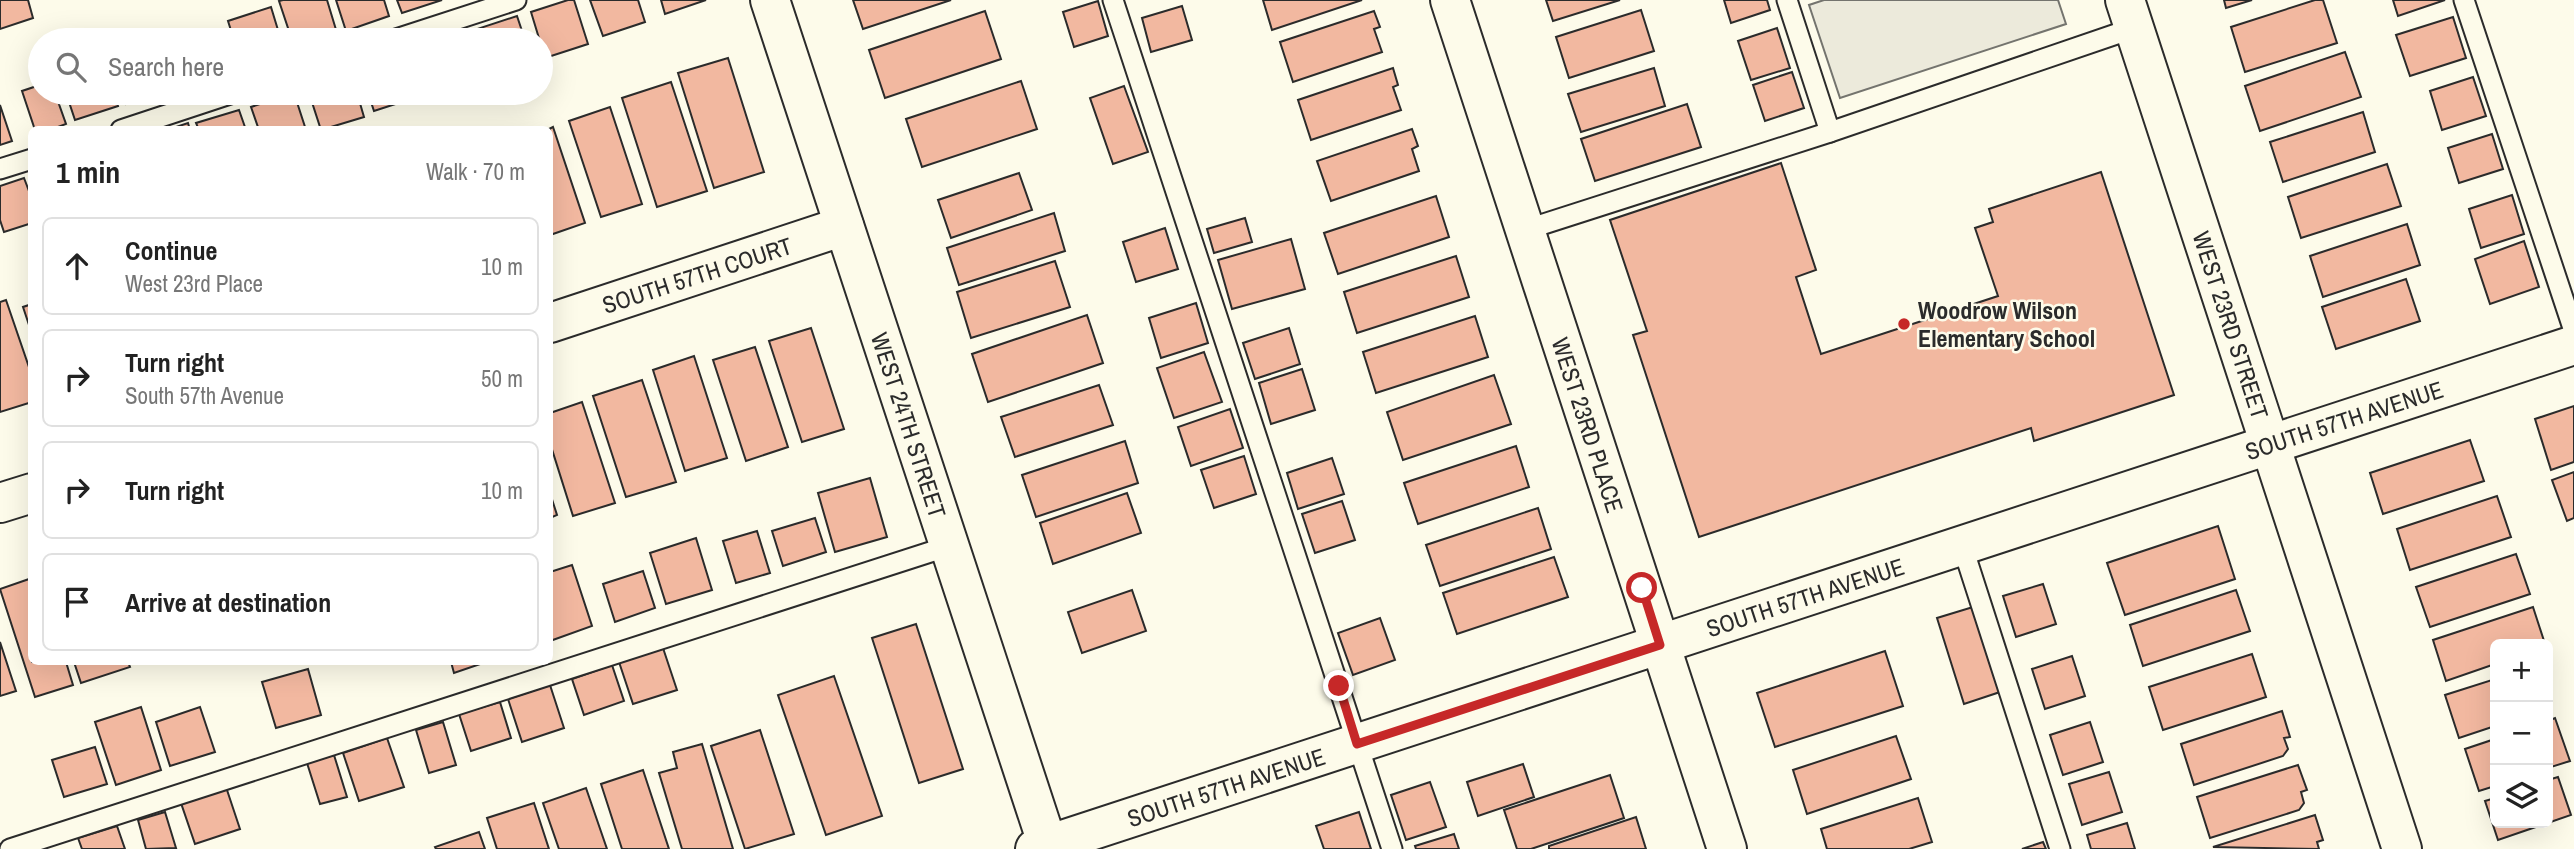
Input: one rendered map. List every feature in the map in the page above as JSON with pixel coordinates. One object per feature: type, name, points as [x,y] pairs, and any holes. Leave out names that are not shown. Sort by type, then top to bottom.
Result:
[{"type":"street","name":"WEST 24TH STREET","points":[[770,0],[949,546],[1044,848]]},
{"type":"street","name":"WEST 23RD PLACE","points":[[1450,0],[1727,849]]},
{"type":"street","name":"WEST 23RD STREET","points":[[2129,14],[2402,849]]},
{"type":"street","name":"SOUTH 57TH COURT","points":[[553,322],[844,226]]},
{"type":"street","name":"SOUTH 57TH AVENUE","points":[[1044,848],[2574,345]]},
{"type":"street","points":[[0,503],[28,494]]},
{"type":"lane","points":[[430,28],[516,0]]},
{"type":"lane","points":[[1113,0],[1392,849]]},
{"type":"lane","points":[[1787,0],[1830,132]]},
{"type":"lane","points":[[2464,0],[2574,331]]},
{"type":"lane","points":[[1525,230],[1830,132],[2129,14]]},
{"type":"lane","points":[[133,126],[197,105]]},
{"type":"lane","points":[[0,169],[28,160]]},
{"type":"lane","points":[[1962,545],[2060,849]]},
{"type":"lane","points":[[10,849],[949,546]]},
{"type":"shaded area","points":[[1824,0],[2058,0],[2066,24],[1840,98],[1809,5]]},
{"type":"building","points":[[0,0],[28,0],[33,18],[0,29]]},
{"type":"building","points":[[327,0],[335,28],[288,28],[279,1]]},
{"type":"building","points":[[336,0],[384,0],[389,16],[355,28],[345,28]]},
{"type":"building","points":[[397,0],[442,0],[402,13]]},
{"type":"building","points":[[574,0],[588,44],[553,55],[553,28],[536,28],[531,12]]},
{"type":"building","points":[[590,0],[638,0],[645,22],[603,36]]},
{"type":"building","points":[[661,0],[706,0],[665,14]]},
{"type":"building","points":[[853,0],[951,0],[863,29]]},
{"type":"building","points":[[1263,0],[1362,0],[1272,30]]},
{"type":"building","points":[[1546,0],[1620,0],[1553,21]]},
{"type":"building","points":[[1724,0],[1767,0],[1770,10],[1731,23]]},
{"type":"building","points":[[2224,0],[2252,0],[2226,8]]},
{"type":"building","points":[[2315,0],[2323,0],[2337,43],[2245,72],[2231,27]]},
{"type":"building","points":[[2393,0],[2445,0],[2398,16]]},
{"type":"building","points":[[1098,1],[1108,36],[1074,47],[1063,12]]},
{"type":"building","points":[[1182,6],[1192,40],[1151,52],[1142,18]]},
{"type":"building","points":[[271,7],[277,28],[230,28],[228,21]]},
{"type":"building","points":[[1641,10],[1654,51],[1569,78],[1556,37]]},
{"type":"building","points":[[985,11],[1001,59],[885,98],[869,50]]},
{"type":"building","points":[[1374,11],[1380,27],[1374,29],[1382,52],[1293,82],[1280,42]]},
{"type":"building","points":[[517,16],[521,28],[480,28]]},
{"type":"building","points":[[2453,17],[2466,58],[2410,76],[2396,35]]},
{"type":"building","points":[[1777,28],[1790,68],[1751,80],[1738,41]]},
{"type":"building","points":[[2345,52],[2361,97],[2260,131],[2245,86]]},
{"type":"building","points":[[728,58],[764,172],[714,188],[678,73]]},
{"type":"building","points":[[1393,68],[1398,85],[1393,87],[1401,110],[1311,140],[1298,100]]},
{"type":"building","points":[[1654,68],[1665,106],[1581,132],[1568,94]]},
{"type":"building","points":[[1792,72],[1804,108],[1765,121],[1753,85]]},
{"type":"building","points":[[2473,77],[2486,116],[2442,130],[2430,91]]},
{"type":"building","points":[[1021,81],[1037,129],[922,167],[906,119]]},
{"type":"building","points":[[671,82],[707,191],[657,207],[622,98]]},
{"type":"building","points":[[1124,86],[1148,152],[1113,164],[1090,98]]},
{"type":"building","points":[[28,89],[28,105],[59,105],[66,124],[34,126],[22,91]]},
{"type":"building","points":[[1687,104],[1701,147],[1595,181],[1581,139]]},
{"type":"building","points":[[0,105],[12,141],[0,145]]},
{"type":"building","points":[[70,105],[118,105],[118,106],[75,120]]},
{"type":"building","points":[[298,105],[305,126],[258,126],[251,107]]},
{"type":"building","points":[[313,105],[360,105],[364,117],[334,126],[320,126]]},
{"type":"building","points":[[372,105],[392,105],[374,111]]},
{"type":"building","points":[[610,107],[642,204],[601,217],[569,121]]},
{"type":"building","points":[[239,110],[245,126],[197,126],[196,123]]},
{"type":"building","points":[[2363,112],[2375,152],[2283,182],[2270,142]]},
{"type":"building","points":[[553,127],[585,223],[553,234]]},
{"type":"building","points":[[1412,129],[1418,146],[1412,149],[1419,171],[1331,201],[1317,161]]},
{"type":"building","points":[[2492,134],[2503,169],[2459,183],[2448,148]]},
{"type":"building","points":[[1781,163],[1816,270],[1796,277],[1821,354],[1998,296],[1975,228],[1993,222],[1989,209],[2101,172],[2174,395],[2034,441],[2031,428],[1699,537],[1633,335],[1647,331],[1610,220]]},
{"type":"building","points":[[2387,164],[2401,206],[2301,238],[2288,197]]},
{"type":"building","points":[[1019,173],[1032,210],[951,238],[938,200]]},
{"type":"building","points":[[24,178],[28,188],[28,224],[4,232],[0,220],[0,186]]},
{"type":"building","points":[[2512,195],[2524,234],[2481,248],[2469,209]]},
{"type":"building","points":[[1436,196],[1449,237],[1338,274],[1324,233]]},
{"type":"building","points":[[1054,213],[1065,251],[959,285],[947,248]]},
{"type":"building","points":[[1245,218],[1252,242],[1214,253],[1207,229]]},
{"type":"building","points":[[2407,224],[2420,265],[2323,297],[2310,256]]},
{"type":"building","points":[[1165,228],[1178,269],[1136,282],[1123,242]]},
{"type":"building","points":[[1291,239],[1305,289],[1232,309],[1218,260]]},
{"type":"building","points":[[2524,241],[2539,287],[2490,304],[2475,259]]},
{"type":"building","points":[[1456,256],[1469,297],[1357,333],[1344,292]]},
{"type":"building","points":[[1055,261],[1070,307],[971,338],[957,292]]},
{"type":"building","points":[[2406,279],[2420,321],[2336,349],[2322,307]]},
{"type":"building","points":[[6,300],[28,364],[28,403],[0,412],[0,302]]},
{"type":"building","points":[[1196,303],[1208,343],[1161,358],[1149,318]]},
{"type":"building","points":[[28,305],[28,322],[23,307]]},
{"type":"building","points":[[1087,315],[1103,363],[988,402],[972,354]]},
{"type":"building","points":[[1475,316],[1488,357],[1376,393],[1363,352]]},
{"type":"building","points":[[811,328],[844,429],[802,442],[769,341]]},
{"type":"building","points":[[1289,328],[1300,364],[1255,379],[1243,343]]},
{"type":"building","points":[[755,347],[788,447],[746,461],[713,360]]},
{"type":"building","points":[[1204,352],[1222,402],[1174,418],[1157,368]]},
{"type":"building","points":[[694,356],[727,458],[685,471],[653,370]]},
{"type":"building","points":[[1302,369],[1315,410],[1271,424],[1259,383]]},
{"type":"building","points":[[1494,375],[1511,424],[1403,460],[1387,412]]},
{"type":"building","points":[[642,380],[676,482],[626,497],[593,396]]},
{"type":"building","points":[[1099,385],[1113,425],[1015,457],[1001,417]]},
{"type":"building","points":[[582,402],[615,503],[573,516],[553,453],[553,412]]},
{"type":"building","points":[[2574,406],[2574,462],[2551,470],[2535,419]]},
{"type":"building","points":[[1230,409],[1243,448],[1191,466],[1178,427]]},
{"type":"building","points":[[2470,440],[2484,481],[2383,514],[2370,473]]},
{"type":"building","points":[[1125,441],[1138,483],[1036,517],[1022,475]]},
{"type":"building","points":[[1516,446],[1529,487],[1418,524],[1404,483]]},
{"type":"building","points":[[1244,456],[1256,494],[1214,508],[1201,470]]},
{"type":"building","points":[[1332,458],[1344,494],[1298,509],[1287,473]]},
{"type":"building","points":[[2574,472],[2574,518],[2567,521],[2552,480]]},
{"type":"building","points":[[870,478],[887,537],[835,552],[818,493]]},
{"type":"building","points":[[1127,493],[1141,533],[1053,564],[1040,523]]},
{"type":"building","points":[[2497,496],[2511,537],[2410,570],[2397,529]]},
{"type":"building","points":[[1342,501],[1355,540],[1315,553],[1302,514]]},
{"type":"building","points":[[1538,508],[1551,549],[1440,586],[1426,545]]},
{"type":"building","points":[[815,518],[826,552],[783,566],[772,531]]},
{"type":"building","points":[[2218,526],[2235,579],[2125,615],[2107,563]]},
{"type":"building","points":[[757,531],[770,573],[736,583],[723,541]]},
{"type":"building","points":[[696,538],[712,590],[666,604],[650,553]]},
{"type":"building","points":[[2516,554],[2530,594],[2430,627],[2416,587]]},
{"type":"building","points":[[1554,557],[1568,597],[1457,634],[1443,593]]},
{"type":"building","points":[[572,565],[592,626],[553,640],[553,571]]},
{"type":"building","points":[[643,571],[655,608],[615,622],[603,584]]},
{"type":"building","points":[[28,579],[28,665],[67,665],[73,685],[35,697],[0,589]]},
{"type":"building","points":[[2043,584],[2056,624],[2016,637],[2003,596]]},
{"type":"building","points":[[1132,590],[1146,631],[1082,653],[1068,612]]},
{"type":"building","points":[[2236,590],[2250,631],[2143,666],[2130,625]]},
{"type":"building","points":[[1973,607],[2000,692],[1964,704],[1937,618]]},
{"type":"building","points":[[2533,607],[2543,639],[2490,639],[2490,666],[2446,681],[2433,640]]},
{"type":"building","points":[[1380,618],[1395,660],[1353,675],[1338,633]]},
{"type":"building","points":[[916,624],[963,769],[919,783],[872,638]]},
{"type":"building","points":[[0,642],[16,691],[0,696]]},
{"type":"building","points":[[663,648],[677,690],[633,704],[619,662]]},
{"type":"building","points":[[1885,651],[1903,706],[1775,747],[1757,693]]},
{"type":"building","points":[[2252,654],[2266,697],[2163,730],[2149,687]]},
{"type":"building","points":[[2072,656],[2085,696],[2045,709],[2032,669]]},
{"type":"building","points":[[75,665],[130,667],[81,683]]},
{"type":"building","points":[[452,665],[477,665],[454,673]]},
{"type":"building","points":[[612,665],[624,701],[584,715],[572,679]]},
{"type":"building","points":[[308,669],[321,715],[276,728],[262,682]]},
{"type":"building","points":[[834,676],[882,816],[826,835],[778,695]]},
{"type":"building","points":[[2490,681],[2490,728],[2459,738],[2445,695]]},
{"type":"building","points":[[550,685],[564,728],[522,742],[508,699]]},
{"type":"building","points":[[500,702],[511,738],[471,751],[459,714]]},
{"type":"building","points":[[141,707],[161,770],[116,785],[95,722]]},
{"type":"building","points":[[200,707],[215,752],[170,766],[156,722]]},
{"type":"building","points":[[2282,711],[2290,737],[2284,738],[2288,749],[2283,756],[2194,785],[2181,744]]},
{"type":"building","points":[[2555,718],[2570,761],[2553,766],[2553,765]]},
{"type":"building","points":[[443,722],[456,765],[429,773],[416,730]]},
{"type":"building","points":[[2090,722],[2103,762],[2063,775],[2050,735]]},
{"type":"building","points":[[760,730],[794,834],[745,849],[711,746]]},
{"type":"building","points":[[1896,736],[1911,779],[1807,814],[1793,770]]},
{"type":"building","points":[[387,738],[404,787],[359,801],[343,753]]},
{"type":"building","points":[[2490,741],[2490,788],[2479,791],[2465,749]]},
{"type":"building","points":[[702,744],[733,849],[682,849],[659,773],[677,768],[673,752]]},
{"type":"building","points":[[95,747],[107,784],[64,797],[52,760]]},
{"type":"building","points":[[334,755],[347,797],[320,804],[307,763]]},
{"type":"building","points":[[1523,764],[1534,797],[1478,816],[1467,782]]},
{"type":"building","points":[[2298,765],[2307,790],[2301,792],[2304,803],[2299,810],[2210,838],[2197,797]]},
{"type":"building","points":[[643,770],[669,849],[622,849],[601,784]]},
{"type":"building","points":[[2109,772],[2122,812],[2082,825],[2069,784]]},
{"type":"building","points":[[1610,775],[1624,818],[1531,849],[1517,849],[1504,810]]},
{"type":"building","points":[[2558,777],[2571,815],[2553,821],[2553,778]]},
{"type":"building","points":[[1430,782],[1446,827],[1406,840],[1391,795]]},
{"type":"building","points":[[226,787],[240,829],[195,844],[181,803]]},
{"type":"building","points":[[586,788],[607,849],[559,849],[543,803]]},
{"type":"building","points":[[1918,798],[1932,842],[1909,849],[1827,849],[1821,829]]},
{"type":"building","points":[[2490,800],[2490,816],[2485,801]]},
{"type":"building","points":[[534,803],[549,849],[497,849],[487,818]]},
{"type":"building","points":[[165,812],[176,848],[146,849],[138,820]]},
{"type":"building","points":[[1359,812],[1371,849],[1324,849],[1316,826]]},
{"type":"building","points":[[2315,815],[2323,840],[2317,842],[2319,849],[2213,847]]},
{"type":"building","points":[[1636,817],[1646,849],[1549,849],[1549,846]]},
{"type":"building","points":[[2127,823],[2135,849],[2091,849],[2087,835]]},
{"type":"building","points":[[117,826],[125,849],[82,849],[78,838]]},
{"type":"building","points":[[2494,828],[2533,828],[2498,840]]},
{"type":"building","points":[[479,832],[485,849],[435,847]]},
{"type":"building","points":[[1454,834],[1459,849],[1416,849],[1415,846]]},
{"type":"building","points":[[2043,842],[2046,849],[2022,849]]},
{"type":"place","name":"Woodrow Wilson Elementary School","points":[[1904,324]]},
{"type":"route","points":[[1339,686],[1357,744],[1660,645],[1642,588]]}]
